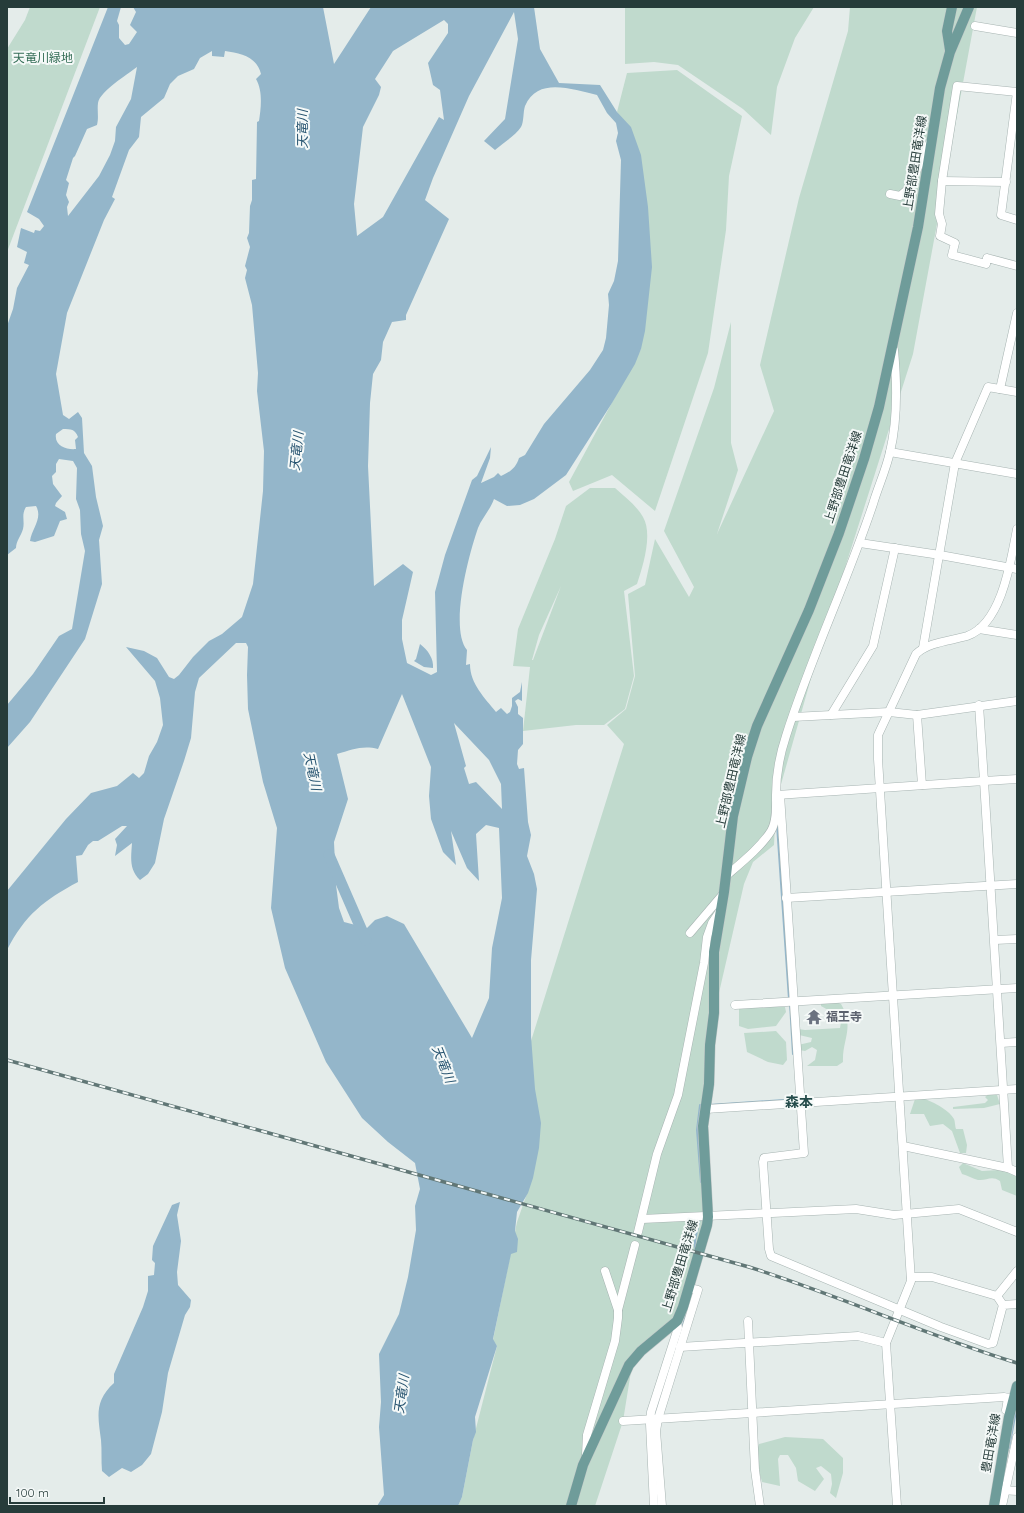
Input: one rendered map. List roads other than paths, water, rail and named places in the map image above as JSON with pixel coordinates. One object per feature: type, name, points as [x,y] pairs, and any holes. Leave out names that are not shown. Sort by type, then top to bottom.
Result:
[{"type":"main road","name":"上野部豊田竜洋線","points":[[950,52],[947,31],[952,7]]},
{"type":"main road","name":"上野部豊田竜洋線","points":[[571,1506],[578,1477],[586,1458],[633,1359],[677,1321],[689,1288],[708,1217],[703,1126],[710,1084],[710,1045],[714,1013],[714,952],[724,892],[733,816],[747,757],[758,726],[809,610],[839,533],[864,459],[879,407],[918,227],[940,88],[950,52],[969,7]]},
{"type":"main road","name":"豊田竜洋線","points":[[994,1506],[1001,1490],[1007,1428],[1017,1386]]},
{"type":"street","points":[[975,26],[1017,33]]},
{"type":"street","points":[[1017,220],[1001,215],[1001,205],[1013,156],[1017,92],[956,86],[942,181],[939,214],[942,224],[940,236],[955,243],[952,256],[986,264],[987,258],[1017,266]]},
{"type":"street","points":[[890,194],[900,196],[907,190],[933,134]]},
{"type":"street","points":[[942,181],[1006,182]]},
{"type":"street","points":[[1000,389],[1017,313]]},
{"type":"street","points":[[893,345],[896,389],[894,423],[890,452],[860,543],[832,612],[793,717],[780,758],[778,795],[804,1153],[764,1158],[763,1162],[769,1250],[771,1256],[963,1336],[988,1344],[993,1343],[1003,1305],[997,1296],[932,1277],[911,1277]]},
{"type":"street","points":[[923,648],[955,463],[988,387],[1017,392]]},
{"type":"street","points":[[890,452],[1017,474]]},
{"type":"street","points":[[897,1506],[886,1343],[911,1281],[911,1277],[901,1097],[894,1028],[894,995],[880,788],[878,735],[916,654],[923,648],[969,635],[979,629],[992,614],[1013,569],[1017,529]]},
{"type":"street","points":[[860,543],[940,555],[1013,569]]},
{"type":"street","points":[[831,715],[873,646],[895,548]]},
{"type":"street","points":[[979,629],[1017,635]]},
{"type":"street","points":[[793,717],[889,712],[917,715],[979,705],[1017,701]]},
{"type":"street","points":[[979,705],[992,885],[1008,1168]]},
{"type":"street","points":[[917,715],[922,786]]},
{"type":"street","points":[[778,795],[1017,779]]},
{"type":"street","points":[[726,876],[748,856],[772,830],[778,795]]},
{"type":"street","points":[[786,898],[1017,884]]},
{"type":"street","points":[[690,933],[724,892]]},
{"type":"street","points":[[638,1232],[657,1154],[678,1095],[704,962],[707,937],[712,923],[720,911]]},
{"type":"street","points":[[995,940],[1017,938]]},
{"type":"street","points":[[735,1005],[1017,988]]},
{"type":"street","points":[[1001,1043],[1017,1042]]},
{"type":"street","points":[[706,1109],[1017,1089]]},
{"type":"street","points":[[903,1146],[1008,1168],[1017,1172]]},
{"type":"street","points":[[642,1219],[856,1209],[894,1215],[959,1209],[1017,1232]]},
{"type":"street","points":[[586,1458],[587,1435],[615,1341],[618,1310],[635,1245]]},
{"type":"street","points":[[605,1271],[618,1310]]},
{"type":"street","points":[[997,1296],[1017,1271]]},
{"type":"street","points":[[662,1506],[654,1420],[680,1347],[698,1290],[689,1288]]},
{"type":"street","points":[[1003,1305],[1017,1304]]},
{"type":"street","points":[[654,1506],[654,1420],[678,1328],[677,1321]]},
{"type":"street","points":[[748,1321],[755,1470],[760,1506]]},
{"type":"street","points":[[680,1347],[749,1344],[858,1336],[886,1343]]},
{"type":"street","points":[[624,1421],[1004,1397],[1008,1398],[1003,1427],[1007,1428]]},
{"type":"street","points":[[1002,1506],[1001,1490],[1017,1437]]},
{"type":"street","points":[[1001,1490],[1017,1491]]},
{"type":"water","points":[[108,7],[121,7],[117,21],[119,25],[119,38],[125,45],[129,44],[137,32],[130,25],[136,12],[133,7],[323,7],[334,64],[371,7],[534,7],[540,49],[559,83],[600,85],[617,112],[631,127],[641,155],[648,207],[652,267],[645,331],[641,349],[635,364],[566,475],[534,499],[520,505],[507,506],[494,499],[478,528],[462,590],[460,625],[462,640],[467,650],[466,665],[470,664],[475,684],[496,712],[501,708],[507,714],[510,712],[512,706],[512,698],[520,692],[522,682],[522,701],[518,699],[515,701],[518,707],[518,714],[523,718],[523,744],[518,750],[517,764],[519,769],[524,768],[528,822],[531,835],[527,856],[534,874],[537,889],[531,960],[531,1036],[535,1089],[541,1123],[539,1148],[533,1178],[528,1193],[517,1212],[515,1231],[518,1239],[517,1252],[511,1254],[493,1339],[497,1346],[475,1417],[476,1432],[473,1440],[462,1497],[458,1506],[377,1506],[384,1495],[379,1427],[381,1402],[379,1354],[399,1314],[408,1277],[416,1230],[415,1206],[420,1189],[415,1163],[388,1142],[362,1118],[326,1062],[285,968],[271,908],[277,828],[263,782],[248,709],[248,647],[246,643],[236,643],[199,678],[195,692],[191,738],[164,819],[155,863],[148,874],[140,880],[136,876],[132,867],[132,843],[115,856],[117,845],[115,839],[127,826],[122,826],[98,841],[93,841],[88,845],[82,855],[76,856],[78,882],[55,895],[36,910],[21,927],[7,950],[7,891],[66,819],[91,793],[117,786],[133,773],[139,778],[144,773],[149,756],[157,742],[163,725],[160,698],[155,681],[126,647],[144,651],[157,658],[169,677],[174,679],[209,641],[222,634],[242,617],[253,584],[263,491],[264,451],[257,391],[258,373],[252,305],[245,278],[247,270],[245,266],[250,247],[247,238],[249,233],[250,206],[252,200],[252,180],[256,179],[257,122],[259,121],[261,105],[261,94],[256,79],[261,74],[259,68],[248,57],[237,53],[225,51],[224,57],[212,56],[212,51],[200,58],[194,69],[178,76],[170,84],[164,98],[141,117],[139,137],[129,150],[112,197],[115,199],[104,220],[67,313],[56,374],[63,415],[69,419],[78,412],[82,418],[84,453],[92,466],[96,497],[103,526],[99,540],[102,584],[85,639],[30,722],[7,748],[7,705],[33,674],[59,636],[72,629],[85,551],[81,534],[80,510],[76,499],[77,468],[73,461],[59,459],[56,464],[56,472],[52,476],[53,484],[62,496],[55,506],[65,512],[67,519],[60,521],[54,536],[35,542],[30,541],[38,519],[38,510],[36,506],[26,507],[23,529],[16,548],[7,555],[7,326],[13,309],[17,288],[29,265],[24,263],[27,252],[17,247],[21,228],[34,233],[35,230],[40,231],[44,226],[39,219],[27,212]],"holes":[[[514,12],[518,39],[505,119],[484,141],[495,150],[512,136],[521,127],[525,106],[531,97],[538,91],[547,88],[567,88],[597,95],[607,113],[616,123],[618,133],[616,141],[621,160],[618,261],[614,281],[608,294],[609,305],[606,338],[603,350],[590,370],[544,424],[525,455],[519,458],[512,469],[501,476],[498,473],[494,477],[481,483],[490,458],[491,447],[477,476],[472,480],[445,555],[435,592],[437,672],[431,675],[407,663],[402,639],[402,620],[413,572],[403,564],[374,586],[368,466],[370,403],[373,374],[381,360],[383,342],[392,322],[406,320],[406,315],[449,219],[425,200],[433,178],[469,96]],[[444,20],[448,24],[448,33],[428,63],[433,85],[440,90],[444,120],[439,117],[383,217],[357,236],[354,204],[363,127],[379,95],[381,87],[375,79],[393,51]],[[137,67],[131,99],[116,127],[115,141],[110,155],[99,176],[68,216],[67,207],[69,202],[66,195],[69,183],[66,180],[73,158],[87,129],[97,125],[98,103],[100,98],[114,84]],[[63,429],[70,429],[74,431],[78,437],[75,440],[76,449],[65,448],[59,444],[57,442],[56,434]],[[402,694],[431,767],[429,796],[431,819],[443,852],[456,865],[451,831],[467,868],[479,881],[476,834],[486,825],[499,828],[502,898],[492,948],[489,998],[472,1038],[404,924],[387,916],[375,920],[367,928],[344,922],[339,908],[336,885],[334,842],[348,799],[337,754],[357,748],[378,749]],[[454,723],[489,760],[501,784],[502,809],[476,782],[469,784],[464,768],[466,766]]]},
{"type":"water","points":[[420,644],[430,655],[433,661],[433,668],[424,667],[414,661],[416,659]]},
{"type":"water","points":[[180,1202],[177,1215],[181,1241],[177,1272],[178,1285],[191,1300],[190,1307],[185,1315],[168,1373],[162,1412],[151,1454],[142,1465],[131,1472],[122,1468],[109,1477],[102,1471],[99,1424],[100,1403],[103,1396],[114,1383],[114,1374],[143,1307],[148,1291],[148,1276],[154,1275],[155,1263],[152,1260],[153,1246],[172,1205]]},
{"type":"waterway","points":[[777,825],[789,999]]},
{"type":"waterway","name":"天竜川","points":[[329,855],[366,940]]},
{"type":"waterway","points":[[790,1003],[793,1054]]},
{"type":"waterway","points":[[709,1105],[784,1100]]},
{"type":"waterway","points":[[701,1182],[697,1130],[700,1105],[702,1105]]},
{"type":"waterway","points":[[695,1249],[695,1240],[700,1218]]},
{"type":"waterway","points":[[682,1329],[687,1310]]},
{"type":"waterway","points":[[655,1417],[675,1350]]},
{"type":"waterway","points":[[1009,1448],[1017,1406]]},
{"type":"railway","points":[[7,1060],[749,1267],[1017,1363]]},
{"type":"place","name":"福王寺","points":[[814,1017]]},
{"type":"district","name":"森本","points":[[799,1102]]},
{"type":"park label","name":"天竜川緑地","points":[[43,58]]}]
